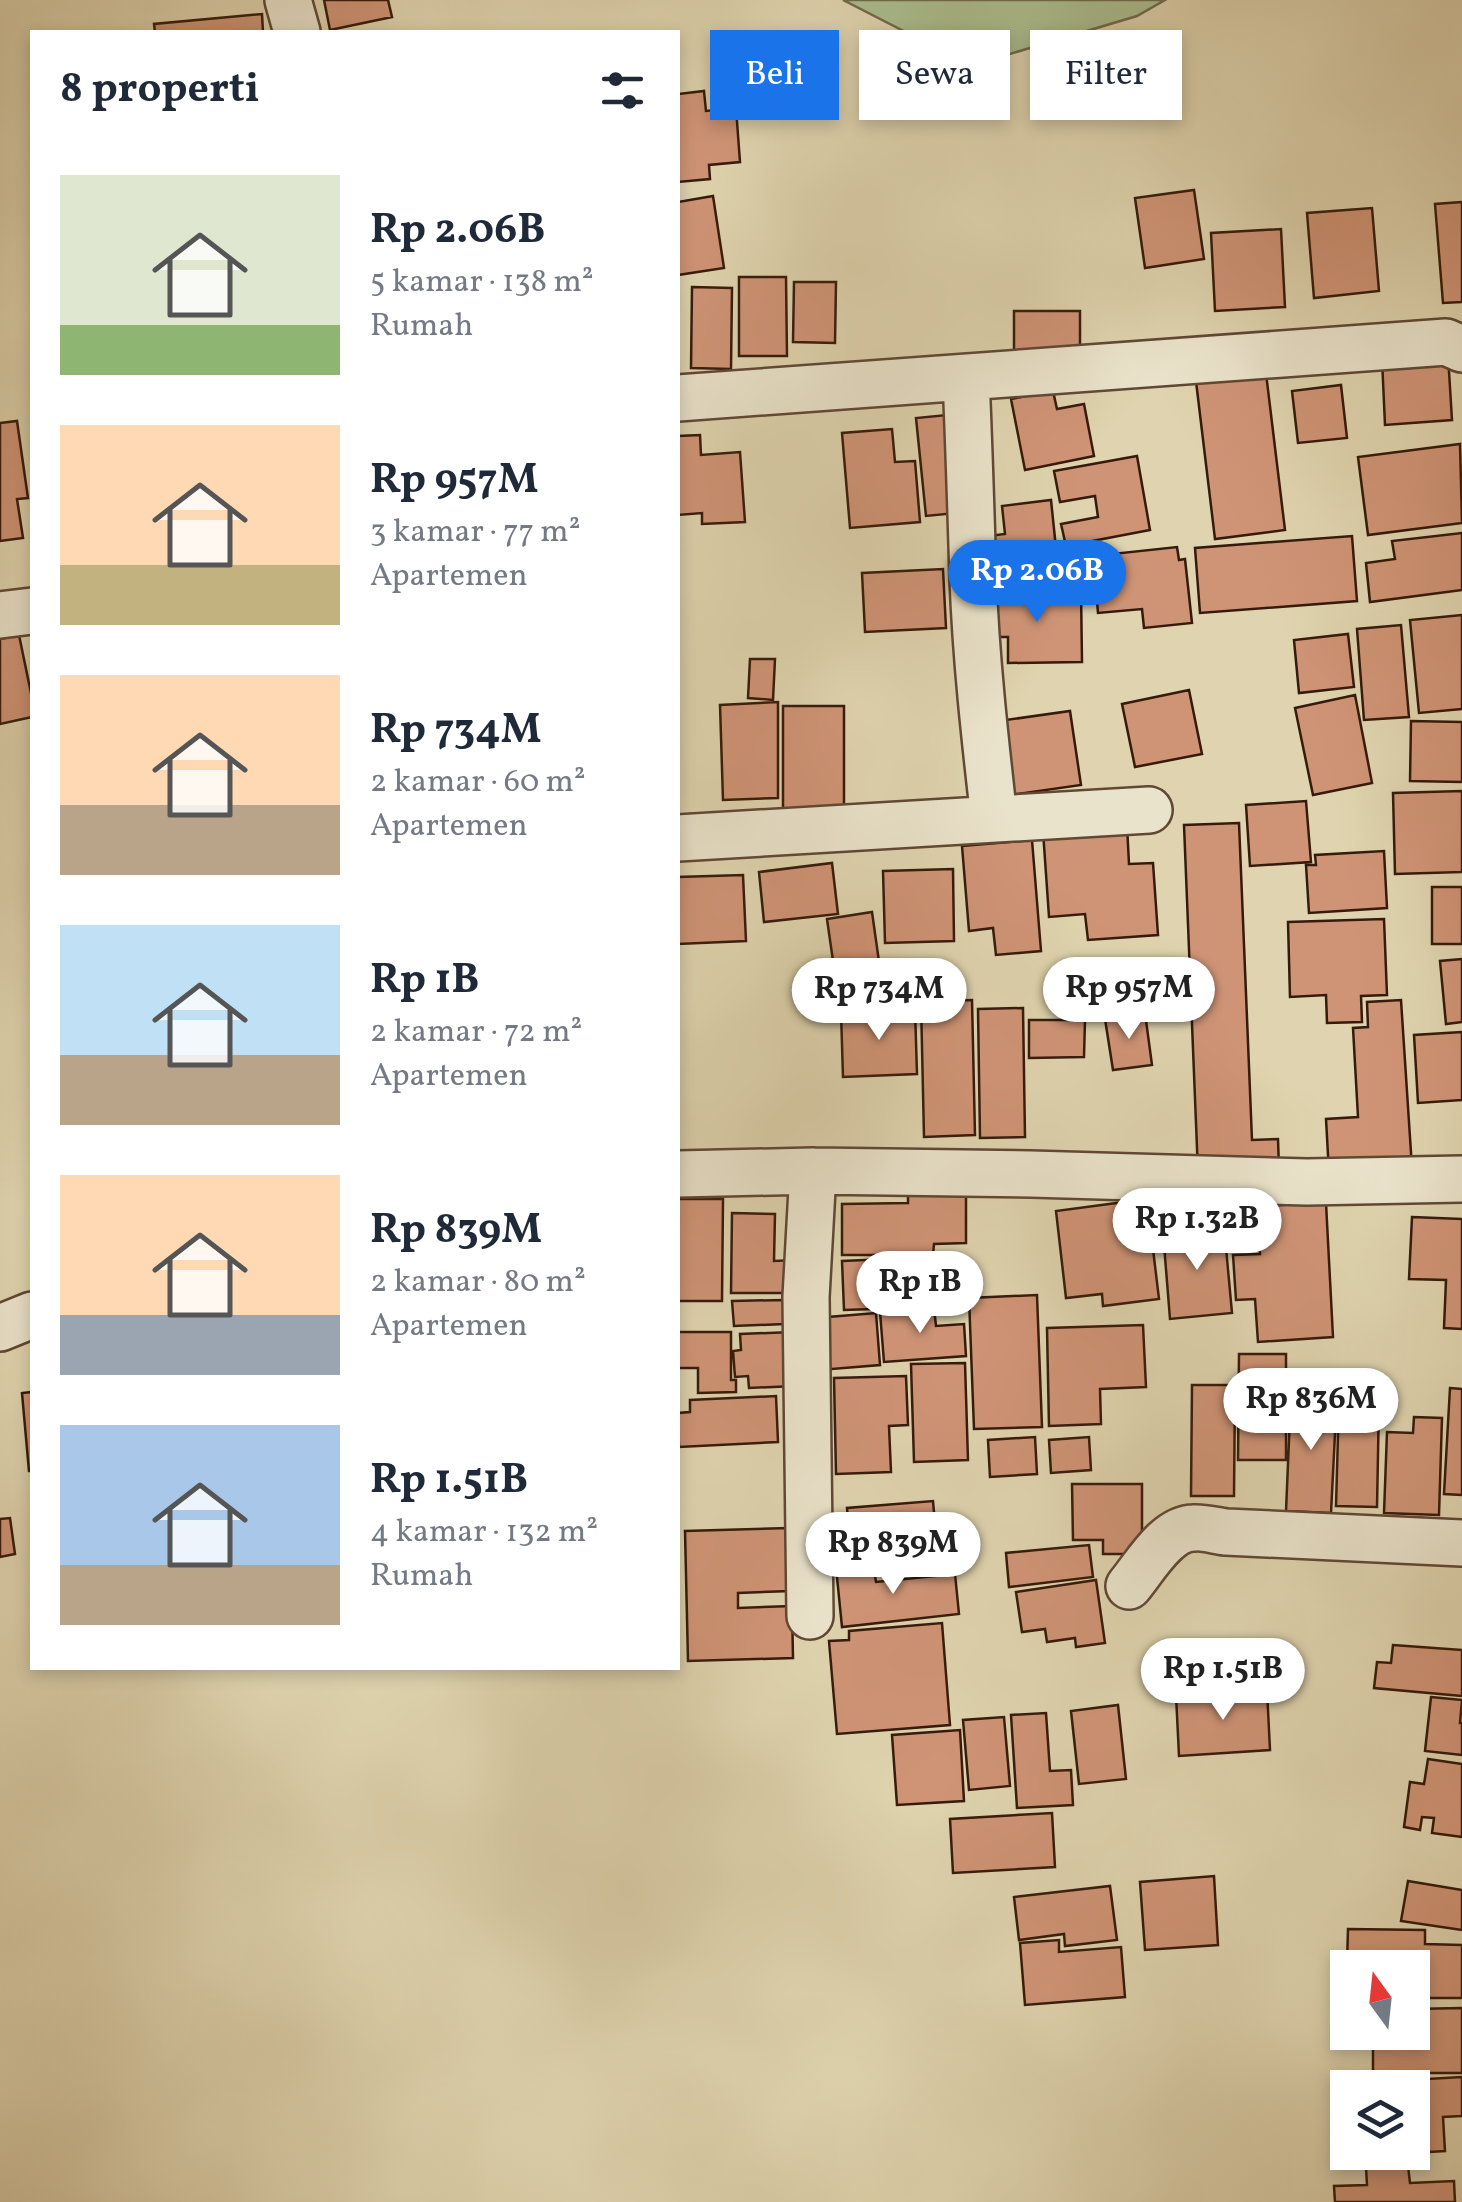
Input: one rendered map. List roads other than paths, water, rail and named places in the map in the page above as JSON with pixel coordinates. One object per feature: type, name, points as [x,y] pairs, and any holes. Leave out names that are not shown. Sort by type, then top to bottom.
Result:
[{"type":"street","points":[[288,0],[296,30]]},
{"type":"street","points":[[680,398],[1446,342],[1462,349]]},
{"type":"street","points":[[966,378],[974,580],[994,818]]},
{"type":"street","points":[[0,615],[30,611]]},
{"type":"street","points":[[680,838],[1149,810]]},
{"type":"street","points":[[810,1616],[806,1297],[813,1172]]},
{"type":"street","points":[[680,1174],[1031,1174],[1306,1182],[1462,1179]]},
{"type":"street","points":[[0,1328],[30,1316]]},
{"type":"street","points":[[1129,1586],[1166,1540],[1192,1528],[1462,1543]]}]
